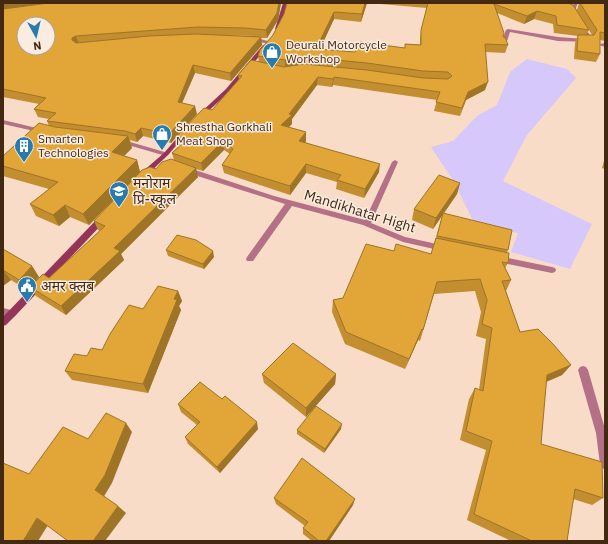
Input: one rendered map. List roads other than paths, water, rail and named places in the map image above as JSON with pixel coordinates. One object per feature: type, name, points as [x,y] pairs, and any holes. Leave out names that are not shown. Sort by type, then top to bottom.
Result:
[{"type":"main road","points":[[139,179],[166,154],[190,125],[228,90],[256,58],[272,37],[281,21],[285,3]]},
{"type":"main road","points":[[3,322],[107,214]]},
{"type":"street","points":[[573,10],[576,3]]},
{"type":"street","points":[[504,43],[508,30],[558,39],[588,41],[590,37],[584,30],[573,10],[566,8]]},
{"type":"street","points":[[245,38],[272,37]]},
{"type":"street","points":[[254,66],[256,58]]},
{"type":"street","points":[[3,122],[53,133]]},
{"type":"street","points":[[112,141],[128,143],[166,154]]},
{"type":"street","points":[[367,224],[395,162]]},
{"type":"street","name":"Mandikhatar Hight","points":[[180,167],[290,203],[367,224],[403,239],[454,251]]},
{"type":"street","points":[[139,179],[160,169]]},
{"type":"street","points":[[250,259],[290,203]]},
{"type":"street","points":[[491,258],[552,270]]},
{"type":"street","points":[[3,312],[13,313]]},
{"type":"street","points":[[583,370],[601,433],[605,464]]},
{"type":"place","name":"Deurali Motorcycle Workshop","points":[[272,69]]},
{"type":"place","name":"Shrestha Gorkhali Meat Shop","points":[[162,151]]},
{"type":"place","name":"Smarten Technologies","points":[[24,163]]},
{"type":"place","name":"मनोराम प्रि-स्कूल","points":[[119,208]]},
{"type":"place","name":"अमर क्लब","points":[[27,303]]}]
